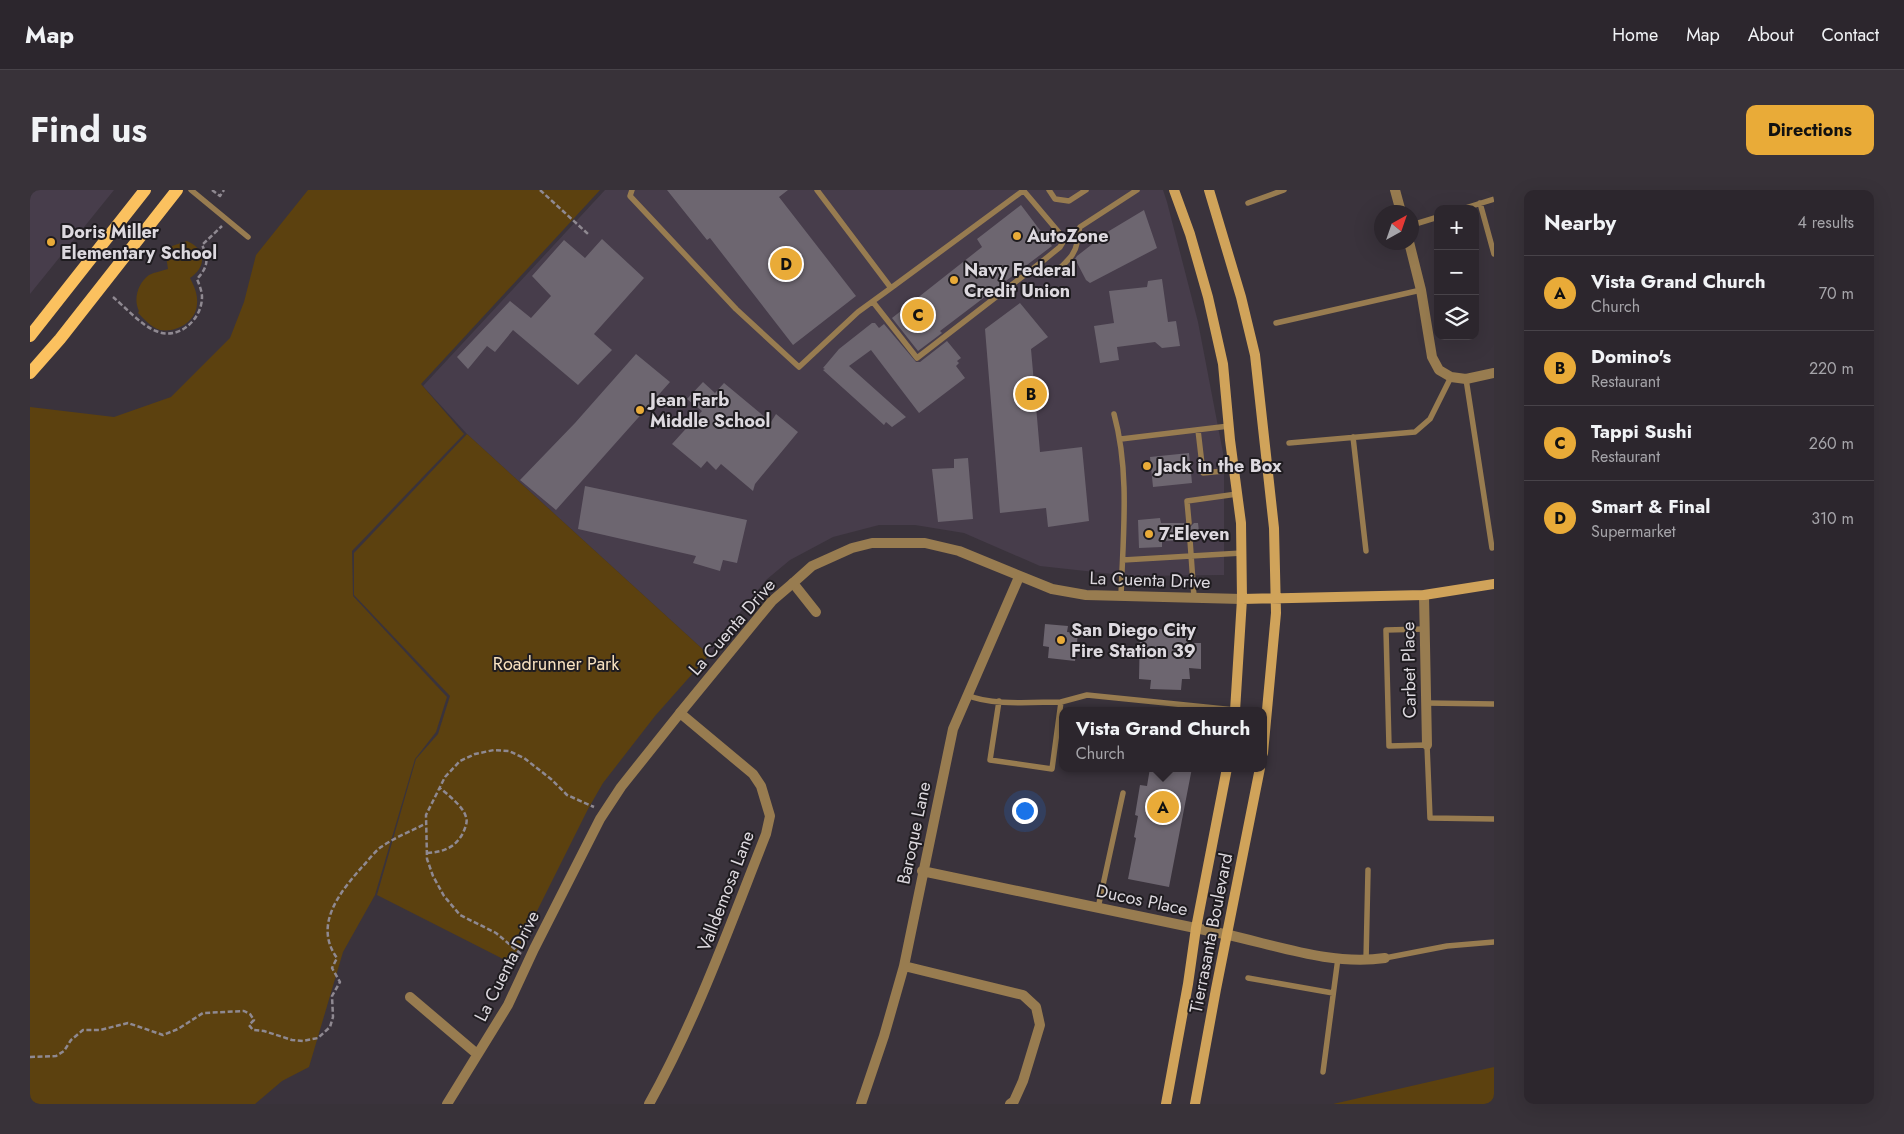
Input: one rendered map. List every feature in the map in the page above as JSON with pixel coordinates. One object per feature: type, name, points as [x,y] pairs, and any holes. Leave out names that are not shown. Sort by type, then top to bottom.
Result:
[{"type":"main road","points":[[30,336],[145,190]]},
{"type":"main road","points":[[30,373],[60,339],[177,190]]},
{"type":"main road","points":[[1174,190],[1190,234],[1208,297],[1223,364],[1241,523],[1242,598],[1235,707]]},
{"type":"main road","points":[[1209,190],[1236,278],[1255,355],[1274,528],[1276,612],[1267,710]]},
{"type":"main road","name":"La Cuenta Drive","points":[[1242,598],[1424,595],[1494,584]]},
{"type":"main road","name":"Tierrasanta Boulevard","points":[[1166,1104],[1188,984],[1196,928],[1226,772]]},
{"type":"main road","name":"Tierrasanta Boulevard","points":[[1195,1104],[1259,772]]},
{"type":"street","points":[[1395,190],[1399,205]]},
{"type":"street","points":[[1411,250],[1421,290],[1432,357],[1439,370],[1451,377],[1466,379],[1494,373]]},
{"type":"street","name":"La Cuenta Drive","points":[[447,1104],[508,1005],[529,959],[605,812],[621,787],[772,601],[812,566],[852,548],[872,543],[925,542],[959,551],[1052,589],[1086,595],[1242,598]]},
{"type":"street","name":"Baroque Lane","points":[[861,1104],[884,1036],[904,966],[952,729],[1020,577]]},
{"type":"street","points":[[793,583],[816,612]]},
{"type":"street","name":"Carbet Place","points":[[1424,595],[1427,745]]},
{"type":"street","name":"Valldemosa Lane","points":[[649,1104],[667,1072],[702,997],[766,834],[770,816],[762,786],[754,774],[680,713]]},
{"type":"street","name":"Ducos Place","points":[[922,871],[1312,954],[1366,961],[1384,958]]},
{"type":"street","points":[[904,966],[1023,995],[1036,1008],[1040,1025],[1022,1082],[1014,1100],[1010,1104]]},
{"type":"street","points":[[410,997],[478,1054]]},
{"type":"lane","points":[[191,190],[248,237]]},
{"type":"lane","points":[[632,190],[630,196],[636,204],[736,309],[799,367],[858,312],[1024,190],[1062,236],[1063,242],[1044,260],[917,358],[873,302]]},
{"type":"lane","points":[[817,190],[891,288]]},
{"type":"lane","points":[[1049,190],[1055,199],[1069,201],[1086,190]]},
{"type":"lane","points":[[1060,267],[1073,256],[1078,241],[1077,232],[1080,227],[1137,190]]},
{"type":"lane","points":[[1248,203],[1284,190]]},
{"type":"lane","points":[[1474,205],[1494,199]]},
{"type":"lane","points":[[1480,203],[1494,254]]},
{"type":"lane","points":[[1419,223],[1434,218]]},
{"type":"lane","points":[[1276,323],[1421,290]]},
{"type":"lane","points":[[1290,443],[1415,432],[1430,419],[1451,377]]},
{"type":"lane","points":[[1466,379],[1492,548]]},
{"type":"lane","points":[[1114,414],[1121,439],[1124,495],[1122,596]]},
{"type":"lane","points":[[1121,439],[1229,426]]},
{"type":"lane","points":[[1198,430],[1203,473],[1234,470]]},
{"type":"lane","points":[[1353,437],[1366,552]]},
{"type":"lane","points":[[1189,523],[1187,501],[1238,494]]},
{"type":"lane","points":[[1190,540],[1194,597]]},
{"type":"lane","points":[[1123,560],[1242,552]]},
{"type":"lane","points":[[1425,629],[1386,630],[1389,746],[1427,745],[1430,818],[1494,819]]},
{"type":"lane","points":[[967,695],[979,701],[1061,702],[1087,695],[1205,707]]},
{"type":"lane","points":[[999,701],[990,760],[1052,769],[1059,717]]},
{"type":"lane","points":[[1060,707],[1061,702]]},
{"type":"lane","points":[[1426,703],[1494,704]]},
{"type":"lane","points":[[1098,908],[1123,793]]},
{"type":"lane","points":[[1366,961],[1368,870]]},
{"type":"lane","points":[[1384,958],[1448,946],[1494,942]]},
{"type":"lane","points":[[1322,1072],[1338,958]]},
{"type":"lane","points":[[1248,978],[1333,993]]},
{"type":"path","points":[[212,190],[220,196],[224,190]]},
{"type":"path","points":[[540,190],[588,234]]},
{"type":"path","points":[[113,297],[155,331],[165,334],[176,333],[185,328],[198,314],[201,304],[202,296],[196,279],[204,271],[208,263],[202,245],[228,221]]},
{"type":"path","points":[[529,959],[496,933],[460,916],[433,876],[426,853],[426,815],[445,777],[460,761],[475,754],[494,750],[509,751],[524,758],[567,795],[605,812]]},
{"type":"path","points":[[426,853],[442,852],[456,844],[466,825],[466,817],[462,810],[440,787]]},
{"type":"path","points":[[30,1057],[56,1056],[64,1051],[71,1040],[83,1030],[100,1030],[128,1023],[163,1035],[178,1029],[203,1013],[213,1011],[244,1011],[250,1014],[254,1020],[249,1025],[253,1030],[264,1031],[292,1040],[303,1041],[318,1038],[330,1027],[332,996],[340,982],[332,968],[337,958],[331,950],[326,935],[329,916],[344,888],[380,847],[426,824]]},
{"type":"shaded area","name":"Doris Miller Elementary School","points":[[30,190],[114,190],[30,294]]},
{"type":"shaded area","points":[[605,190],[1163,190],[1198,322],[1224,458],[1224,575],[1131,576],[1040,566],[964,533],[915,525],[879,525],[833,537],[790,560],[766,580],[709,655],[467,434],[423,386]]},
{"type":"green space","points":[[308,190],[600,190],[421,384],[464,434],[352,551],[353,596],[447,697],[436,732],[415,759],[375,895],[343,952],[309,1067],[282,1081],[255,1104],[30,1104],[30,407],[114,417],[171,397],[230,338],[244,302],[256,255]]},
{"type":"green space","points":[[187,241],[198,249],[202,258],[202,264],[196,274],[190,278],[197,297],[196,310],[184,325],[172,330],[160,330],[151,325],[138,313],[136,301],[139,287],[149,275],[168,269],[166,256],[172,246]]},
{"type":"green space","name":"Roadrunner Park","points":[[467,434],[709,655],[655,716],[603,783],[588,809],[511,963],[377,895],[416,759],[438,734],[450,696],[354,595],[354,553]]},
{"type":"green space","points":[[1494,1067],[1494,1104],[1333,1104]]},
{"type":"building","points":[[667,190],[788,190],[779,197],[856,296],[793,345],[710,238],[707,240]]},
{"type":"building","points":[[1021,205],[1052,246],[940,331],[942,333],[918,351],[892,318],[982,247],[977,239]]},
{"type":"building","points":[[1144,210],[1157,248],[1090,283],[1086,280],[1075,259],[1077,256],[1109,231]]},
{"type":"building","points":[[602,239],[644,278],[594,334],[612,350],[578,385],[513,330],[495,352],[487,346],[468,369],[457,357],[510,301],[531,318],[551,296],[532,276],[564,240],[585,258]]},
{"type":"building","points":[[1162,279],[1168,322],[1176,321],[1180,346],[1162,348],[1155,342],[1117,347],[1119,360],[1100,363],[1094,326],[1114,323],[1109,291],[1147,287],[1148,281]]},
{"type":"building","points":[[1020,303],[1048,337],[1031,349],[1040,452],[1082,447],[1089,521],[1048,527],[1046,508],[1000,513],[985,329]]},
{"type":"building","points":[[872,323],[875,323],[879,328],[884,324],[916,362],[920,362],[947,341],[961,358],[957,361],[959,363],[956,366],[965,378],[919,413],[871,350],[849,366],[906,417],[892,427],[886,422],[884,425],[823,370],[839,349]]},
{"type":"building","points":[[636,354],[670,382],[556,510],[520,480],[575,423]]},
{"type":"building","points":[[703,382],[715,393],[724,383],[771,422],[776,414],[798,432],[755,484],[753,491],[721,464],[716,470],[707,461],[701,468],[672,444],[702,411],[687,399]]},
{"type":"building","points":[[1189,453],[1192,483],[1153,487],[1150,457]]},
{"type":"building","points":[[968,458],[973,519],[938,522],[932,469],[954,468],[954,459]]},
{"type":"building","points":[[585,486],[747,520],[737,563],[723,560],[720,571],[693,563],[696,556],[578,529]]},
{"type":"building","points":[[1160,518],[1161,523],[1184,523],[1189,528],[1194,523],[1198,523],[1200,540],[1195,540],[1189,535],[1185,540],[1162,541],[1162,547],[1139,548],[1138,520]]},
{"type":"building","name":"San Diego City Fire Station 39","points":[[1045,624],[1068,626],[1067,632],[1078,633],[1075,661],[1048,658],[1049,647],[1043,646]]},
{"type":"building","points":[[1140,629],[1191,629],[1190,643],[1201,643],[1201,669],[1189,668],[1190,679],[1182,679],[1181,690],[1150,689],[1151,680],[1139,679]]},
{"type":"building","points":[[1149,772],[1191,772],[1169,887],[1128,879],[1136,838],[1134,837],[1138,816],[1135,815],[1140,785],[1147,786]]},
{"type":"place","name":"AutoZone","points":[[1017,236]]},
{"type":"place","name":"Doris Miller Elementary School","points":[[51,242]]},
{"type":"place","name":"Smart & Final","points":[[786,264]]},
{"type":"place","name":"Navy Federal Credit Union","points":[[954,280]]},
{"type":"place","name":"Tappi Sushi","points":[[918,315]]},
{"type":"place","name":"Domino's","points":[[1031,394]]},
{"type":"place","name":"Jean Farb Middle School","points":[[640,410]]},
{"type":"place","name":"Jack in the Box","points":[[1147,466]]},
{"type":"place","name":"7-Eleven","points":[[1149,534]]},
{"type":"place","name":"San Diego City Fire Station 39","points":[[1061,640]]},
{"type":"place","name":"Vista Grand Church","points":[[1163,807]]}]
